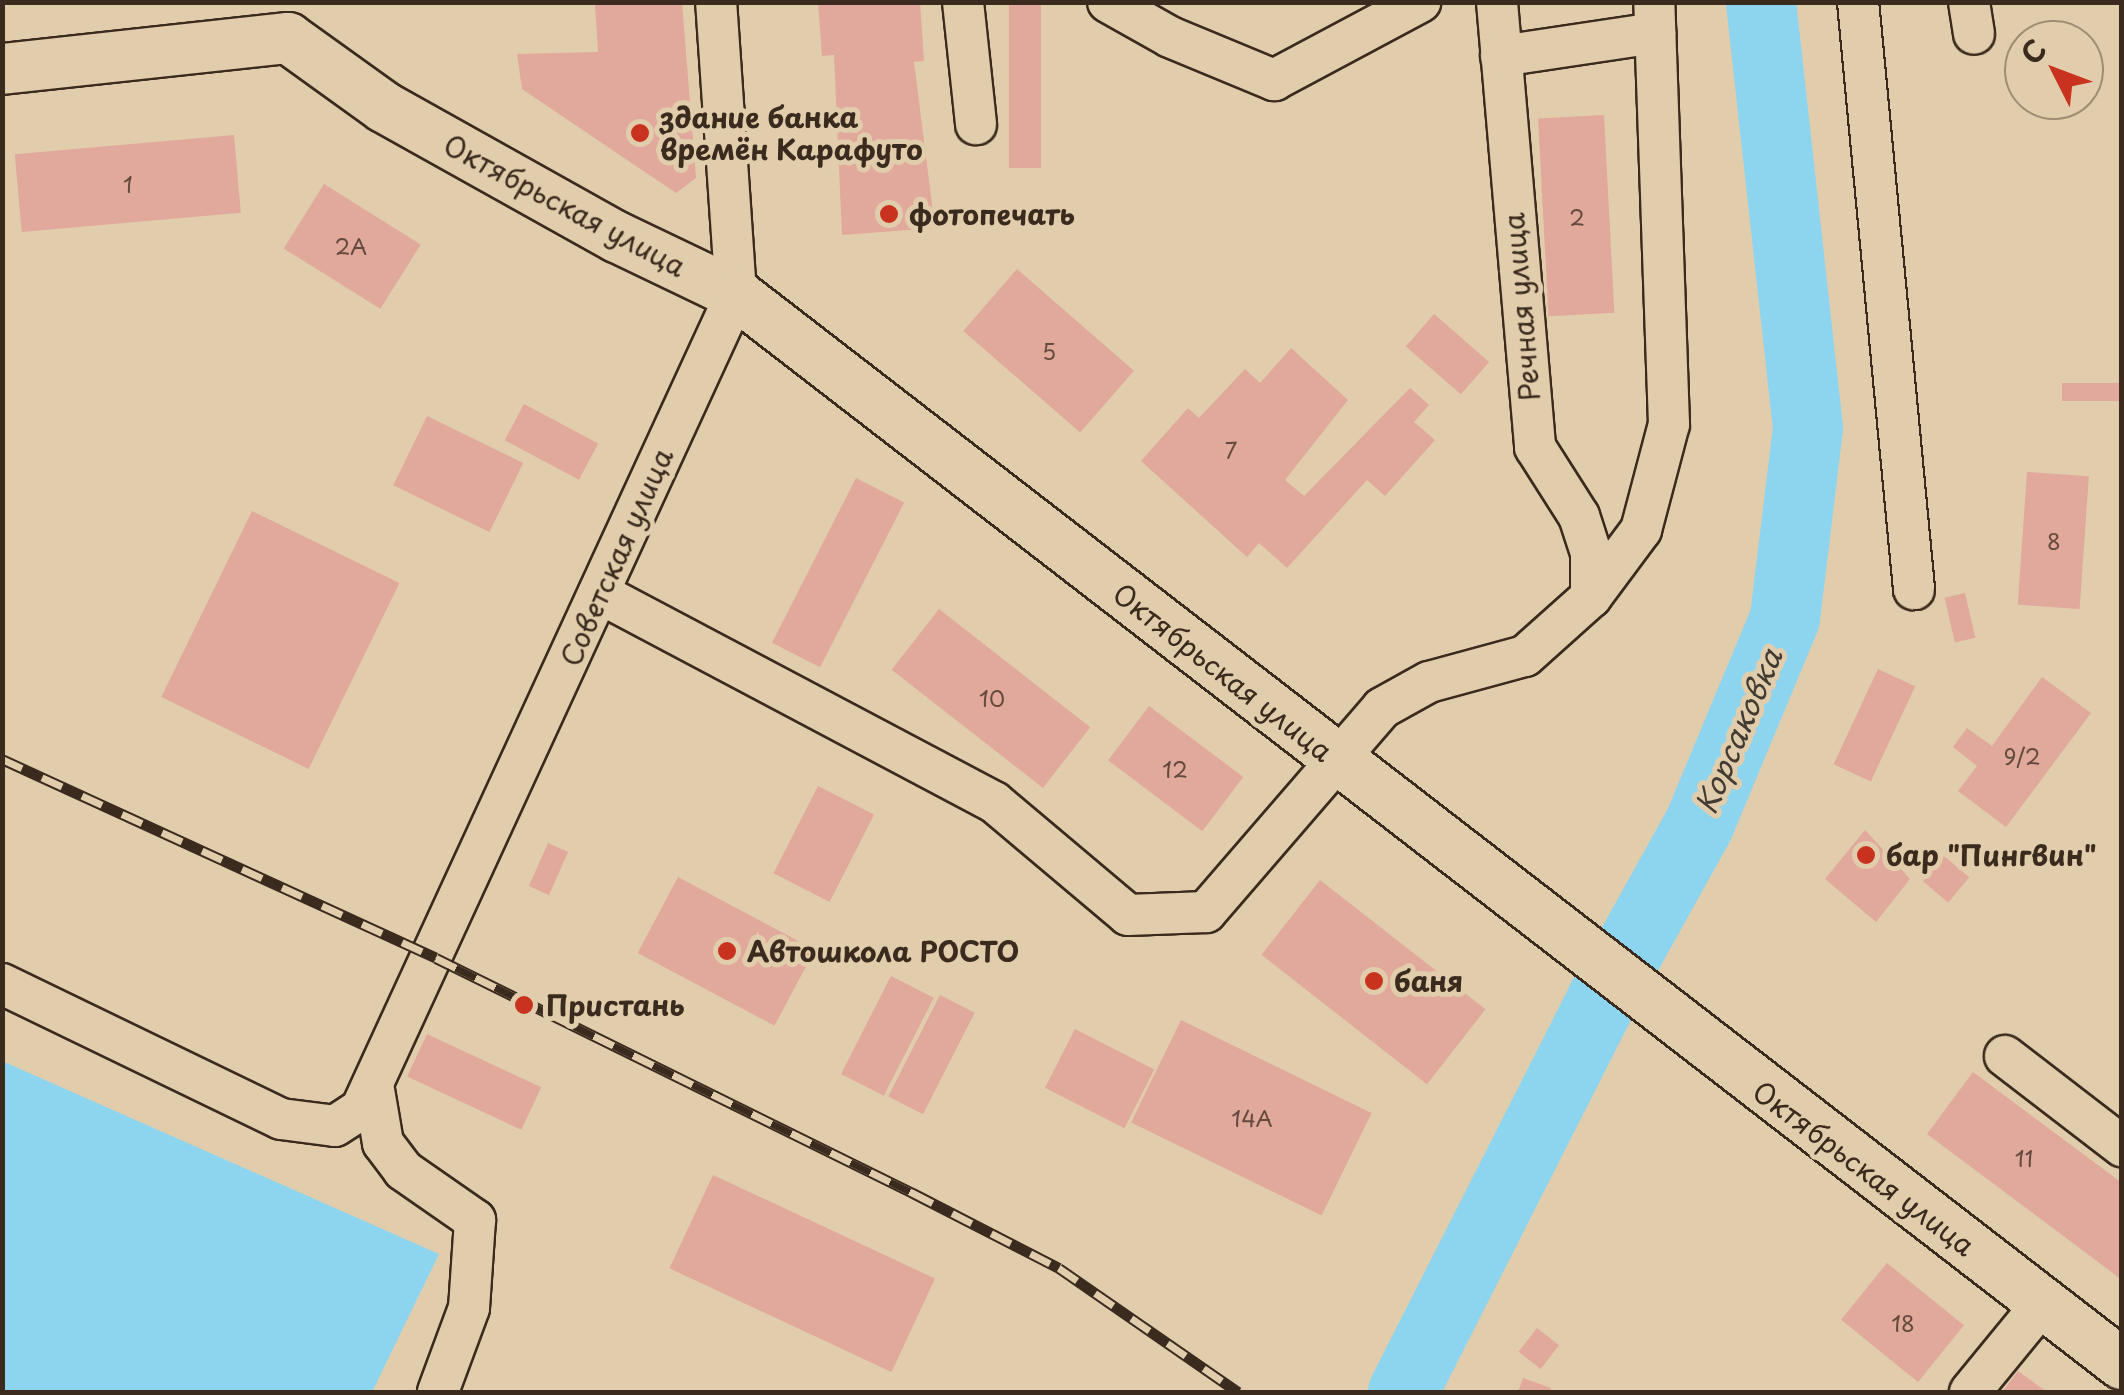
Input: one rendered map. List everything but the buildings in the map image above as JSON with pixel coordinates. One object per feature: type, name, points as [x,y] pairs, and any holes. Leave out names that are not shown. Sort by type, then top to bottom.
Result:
[{"type":"main road","name":"Октябрьская улица","points":[[286,20],[384,107],[736,294],[1678,1028],[2122,1364]]},
{"type":"main road","points":[[2,69],[286,20]]},
{"type":"street","name":"Советская улица","points":[[2,984],[281,1118],[335,1126],[362,1109],[736,294],[716,2]]},
{"type":"street","points":[[963,2],[976,124]]},
{"type":"street","points":[[1108,2],[1170,37],[1274,80],[1420,2]]},
{"type":"street","name":"Речная улица","points":[[1497,2],[1535,447],[1579,516],[1591,552],[1590,597]]},
{"type":"street","points":[[1858,2],[1914,590]]},
{"type":"street","points":[[599,593],[994,802],[1128,915],[1206,912],[1382,708],[1429,682],[1526,656],[1590,597],[1641,530],[1669,424],[1654,18],[1501,56]]},
{"type":"street","points":[[2004,1056],[2122,1146]]},
{"type":"street","points":[[373,1084],[374,1114],[393,1156],[475,1220],[470,1308],[438,1392]]},
{"type":"street","points":[[1970,1392],[2042,1304]]},
{"type":"water","points":[[2,1061],[439,1254],[372,1392],[3,1392]]},
{"type":"waterway","name":"Корсаковка","points":[[1403,1392],[1601,1001],[1699,825],[1785,618],[1808,428],[1761,2]]},
{"type":"railway","points":[[2,759],[436,958],[913,1193],[1059,1268],[1238,1392]]},
{"type":"place","name":"здание банка времён Карафуто","points":[[640,133]]},
{"type":"place","name":"фотопечать","points":[[889,214]]},
{"type":"place","name":"бар \"Пингвин\"","points":[[1866,855]]},
{"type":"place","name":"Автошкола РОСТО","points":[[727,951]]},
{"type":"place","name":"баня","points":[[1374,981]]},
{"type":"place","name":"Пристань","points":[[524,1005]]}]
